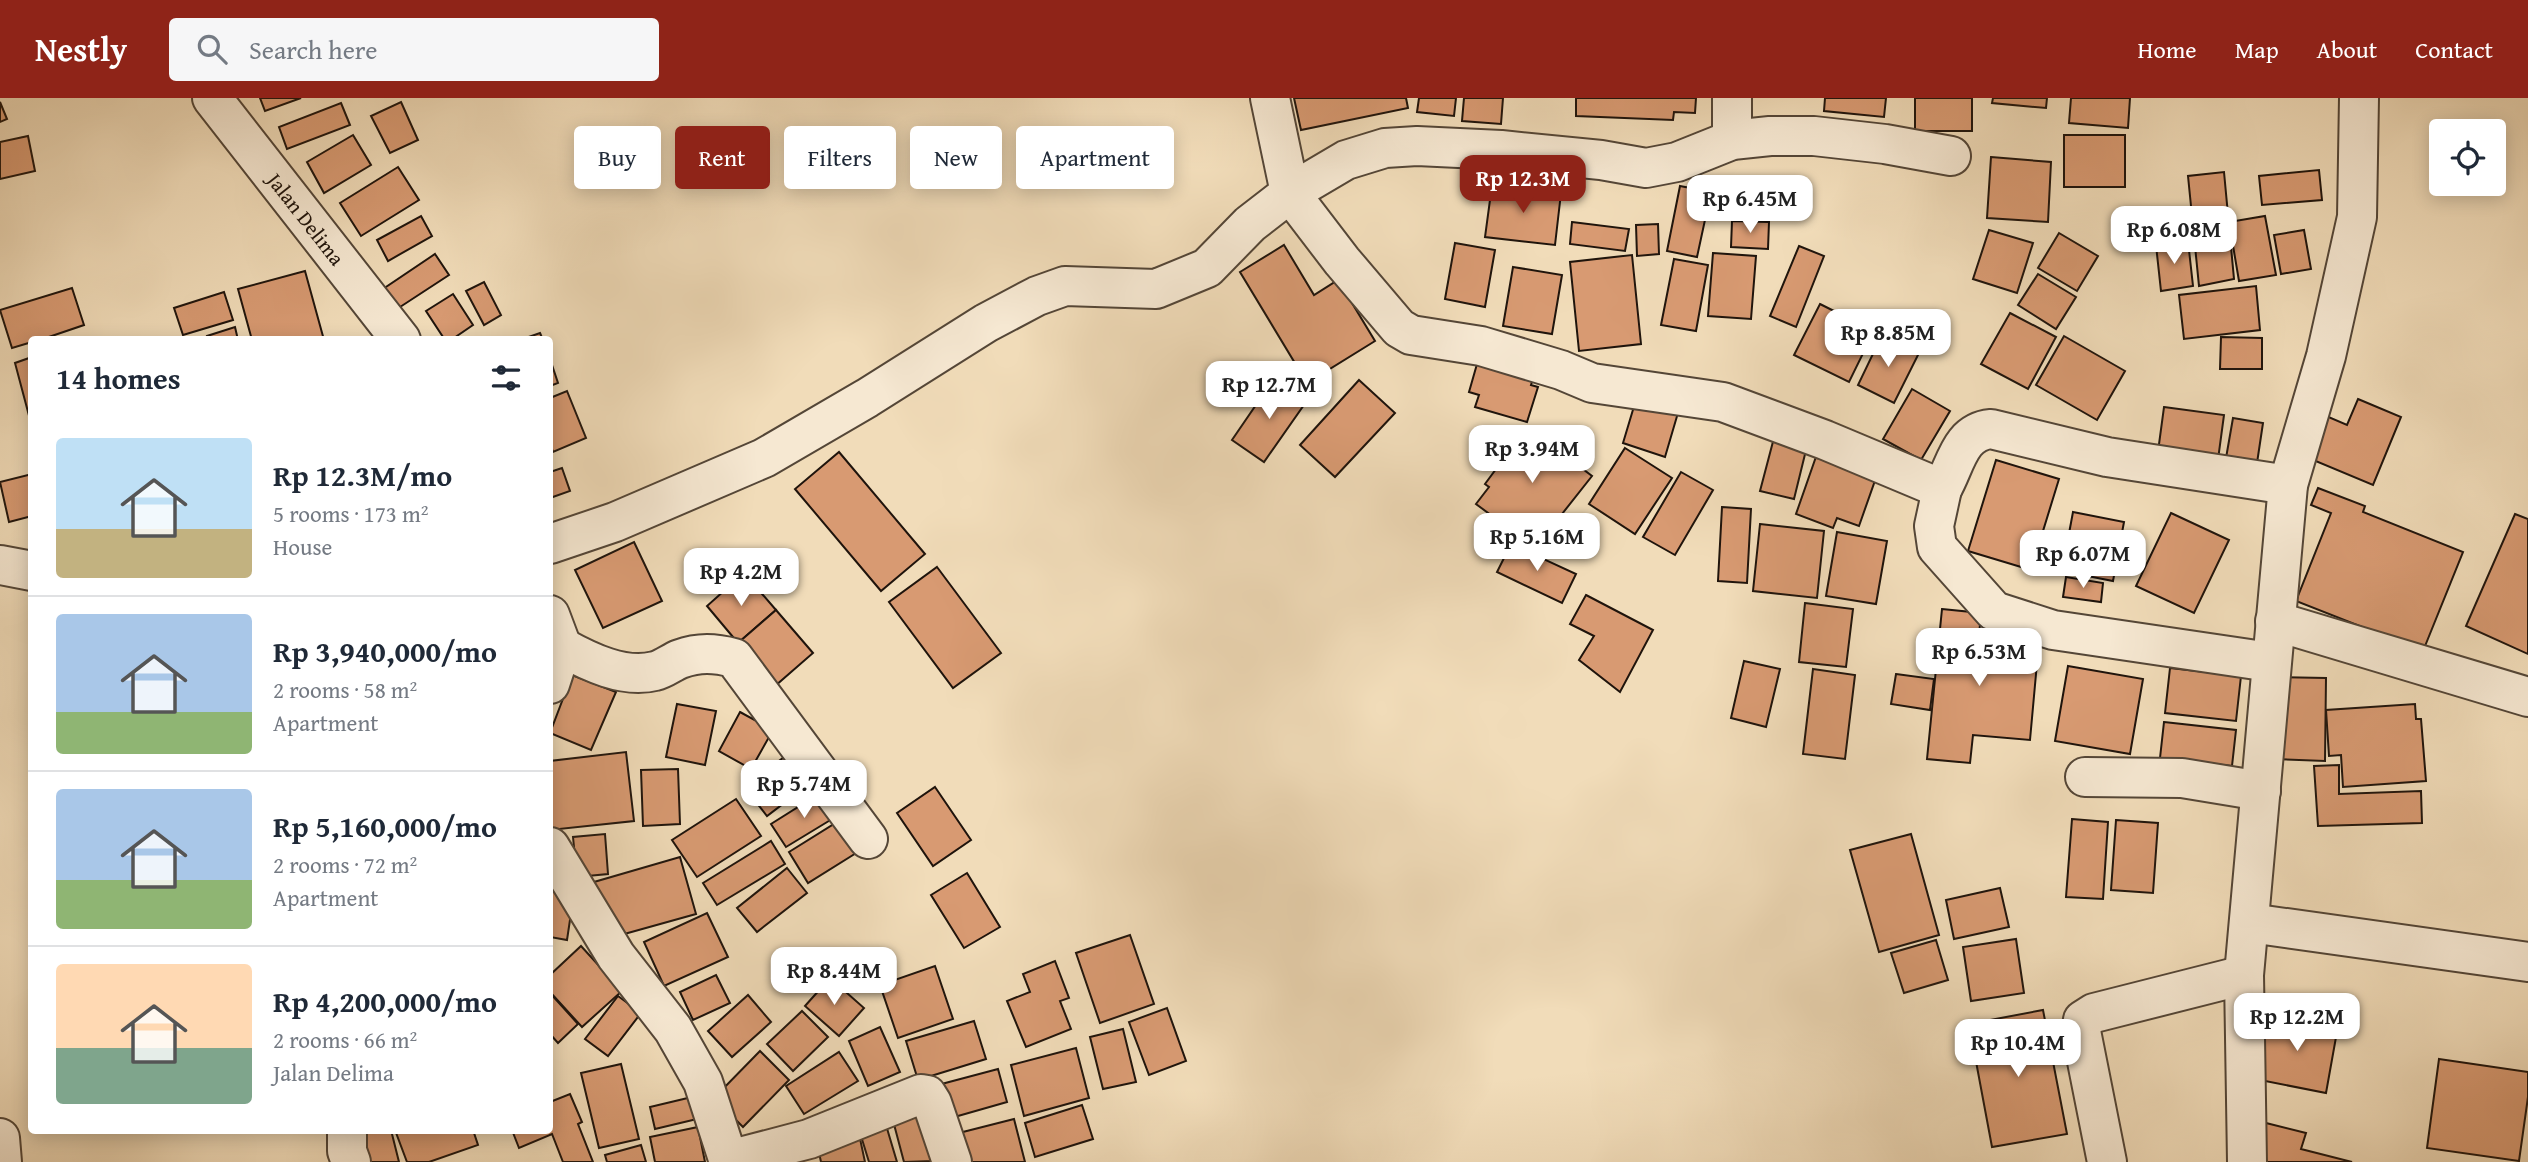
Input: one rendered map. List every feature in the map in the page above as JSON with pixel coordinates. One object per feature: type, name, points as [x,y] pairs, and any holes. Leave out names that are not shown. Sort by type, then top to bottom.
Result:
[{"type":"street","name":"Jalan Delima","points":[[212,98],[398,336]]},
{"type":"street","points":[[1270,98],[1290,193],[1350,271],[1399,328],[1411,335],[1481,346],[1561,370],[1592,383],[1723,402],[1825,440],[1942,489]]},
{"type":"street","points":[[1732,98],[1732,140]]},
{"type":"street","points":[[2247,1162],[2244,975],[2288,485],[2326,356],[2357,217],[2359,98]]},
{"type":"street","points":[[553,543],[627,517],[764,458],[867,398],[986,323],[1037,296],[1065,286],[1156,289],[1207,268],[1250,224],[1290,193],[1346,160],[1385,148],[1417,146],[1501,150],[1601,160],[1646,168],[1677,162],[1732,140],[1770,136],[1814,136],[1885,144],[1951,156]]},
{"type":"street","points":[[2270,662],[2053,631],[1994,611],[1937,547],[1934,526],[1942,489],[1967,440],[1978,430],[1991,429],[2106,457],[2288,485]]},
{"type":"street","points":[[0,565],[28,570]]},
{"type":"street","points":[[2275,621],[2528,697]]},
{"type":"street","points":[[553,658],[556,631]]},
{"type":"street","points":[[556,631],[581,658],[626,673],[655,671],[682,658],[706,653],[734,658],[868,839]]},
{"type":"street","points":[[2085,777],[2182,778],[2261,791]]},
{"type":"street","points":[[553,852],[616,956],[673,1030],[703,1082],[729,1161],[809,1139],[921,1094],[927,1095],[932,1103],[952,1162]]},
{"type":"street","points":[[2250,923],[2528,962]]},
{"type":"street","points":[[2107,1162],[2081,1031],[2083,1020],[2094,1013],[2244,975]]},
{"type":"street","points":[[346,1134],[351,1162]]},
{"type":"street","points":[[0,1138],[2,1162]]},
{"type":"building","points":[[260,98],[301,98],[265,111]]},
{"type":"building","points":[[1294,98],[1406,98],[1408,108],[1301,130]]},
{"type":"building","points":[[1419,98],[1456,98],[1454,116],[1417,112]]},
{"type":"building","points":[[1464,98],[1503,98],[1501,124],[1462,121]]},
{"type":"building","points":[[1576,98],[1696,98],[1695,113],[1674,112],[1673,120],[1576,116]]},
{"type":"building","points":[[1825,98],[1886,98],[1884,117],[1824,111]]},
{"type":"building","points":[[1915,98],[1972,98],[1972,131],[1915,131]]},
{"type":"building","points":[[1993,98],[2047,98],[2046,108],[1992,103]]},
{"type":"building","points":[[2071,98],[2130,98],[2128,128],[2069,123]]},
{"type":"building","points":[[0,102],[7,119],[0,122]]},
{"type":"building","points":[[401,102],[418,140],[390,153],[371,116]]},
{"type":"building","points":[[341,103],[350,125],[287,149],[279,127]]},
{"type":"building","points":[[353,135],[371,165],[324,193],[307,162]]},
{"type":"building","points":[[2064,135],[2125,135],[2125,187],[2064,187]]},
{"type":"building","points":[[28,136],[35,171],[0,179],[0,142]]},
{"type":"building","points":[[1991,157],[2051,162],[2048,222],[1987,218]]},
{"type":"building","points":[[398,167],[419,200],[361,236],[340,203]]},
{"type":"building","points":[[2319,170],[2322,200],[2262,205],[2259,176]]},
{"type":"building","points":[[2224,172],[2234,279],[2199,286],[2188,176]]},
{"type":"building","points":[[1492,185],[1561,193],[1555,245],[1485,237]]},
{"type":"building","points":[[1680,186],[1711,192],[1697,257],[1667,251]]},
{"type":"building","points":[[421,216],[432,236],[388,261],[377,240]]},
{"type":"building","points":[[2265,216],[2276,275],[2239,281],[2229,222]]},
{"type":"building","points":[[1732,221],[1769,222],[1768,249],[1731,247]]},
{"type":"building","points":[[1572,222],[1629,229],[1625,251],[1570,244]]},
{"type":"building","points":[[1658,224],[1659,254],[1637,256],[1636,225]]},
{"type":"building","points":[[1989,230],[2033,243],[2017,293],[1973,279]]},
{"type":"building","points":[[2304,230],[2311,269],[2281,274],[2274,235]]},
{"type":"building","points":[[2059,233],[2098,256],[2077,291],[2038,268]]},
{"type":"building","points":[[2188,241],[2193,286],[2161,291],[2156,245]]},
{"type":"building","points":[[1455,243],[1495,250],[1485,307],[1445,299]]},
{"type":"building","points":[[1284,245],[1314,295],[1338,280],[1375,341],[1307,383],[1240,272]]},
{"type":"building","points":[[1799,246],[1824,256],[1796,327],[1770,316]]},
{"type":"building","points":[[1713,253],[1756,256],[1751,319],[1708,316]]},
{"type":"building","points":[[435,254],[449,275],[397,309],[383,289]]},
{"type":"building","points":[[1632,255],[1641,344],[1579,351],[1570,262]]},
{"type":"building","points":[[1674,259],[1708,265],[1696,331],[1661,325]]},
{"type":"building","points":[[1513,267],[1562,275],[1552,334],[1503,326]]},
{"type":"building","points":[[305,271],[323,336],[251,336],[238,289]]},
{"type":"building","points":[[2038,274],[2076,297],[2056,329],[2018,305]]},
{"type":"building","points":[[484,282],[501,315],[484,325],[466,291]]},
{"type":"building","points":[[2256,286],[2260,330],[2184,339],[2179,295]]},
{"type":"building","points":[[72,288],[84,325],[52,336],[28,336],[28,343],[12,348],[0,310]]},
{"type":"building","points":[[224,292],[233,320],[183,335],[174,308]]},
{"type":"building","points":[[453,294],[473,325],[457,336],[442,336],[426,311]]},
{"type":"building","points":[[1820,304],[1874,331],[1849,382],[1794,355]]},
{"type":"building","points":[[2010,313],[2056,337],[2028,389],[1981,364]]},
{"type":"building","points":[[235,327],[237,336],[207,336]]},
{"type":"building","points":[[1882,335],[1919,353],[1894,403],[1858,385]]},
{"type":"building","points":[[2064,336],[2125,371],[2097,420],[2036,385]]},
{"type":"building","points":[[2221,337],[2262,338],[2262,369],[2220,369]]},
{"type":"building","points":[[1481,350],[1537,367],[1531,385],[1538,387],[1527,422],[1475,407],[1479,395],[1469,392]]},
{"type":"building","points":[[28,358],[28,412],[15,363]]},
{"type":"building","points":[[553,368],[558,383],[553,385]]},
{"type":"building","points":[[1273,380],[1306,402],[1264,462],[1232,440]]},
{"type":"building","points":[[1359,380],[1395,413],[1335,477],[1300,445]]},
{"type":"building","points":[[1912,389],[1950,411],[1921,460],[1883,439]]},
{"type":"building","points":[[567,391],[586,438],[553,452],[553,397]]},
{"type":"building","points":[[1638,393],[1680,406],[1665,457],[1623,443]]},
{"type":"building","points":[[2358,399],[2401,417],[2373,485],[2306,457],[2324,415],[2347,425]]},
{"type":"building","points":[[2164,407],[2224,415],[2217,467],[2157,459]]},
{"type":"building","points":[[2233,418],[2263,423],[2257,463],[2226,458]]},
{"type":"building","points":[[1527,427],[1592,476],[1547,533],[1530,520],[1519,536],[1476,504],[1489,487],[1485,484]]},
{"type":"building","points":[[1775,434],[1808,442],[1794,499],[1760,491]]},
{"type":"building","points":[[1625,448],[1672,478],[1635,534],[1589,504]]},
{"type":"building","points":[[1818,451],[1878,472],[1859,526],[1837,518],[1833,528],[1796,514]]},
{"type":"building","points":[[839,452],[925,554],[881,591],[795,489]]},
{"type":"building","points":[[1996,460],[2059,479],[2031,570],[1968,551]]},
{"type":"building","points":[[562,468],[570,491],[553,497],[553,471]]},
{"type":"building","points":[[1681,472],[1713,490],[1675,555],[1643,537]]},
{"type":"building","points":[[28,475],[28,517],[9,522],[0,482]]},
{"type":"building","points":[[2318,488],[2365,506],[2363,512],[2463,552],[2423,651],[2296,601],[2331,513],[2311,505]]},
{"type":"building","points":[[1722,507],[1751,509],[1747,583],[1718,581]]},
{"type":"building","points":[[2073,512],[2124,522],[2113,581],[2062,571]]},
{"type":"building","points":[[2171,513],[2229,540],[2194,613],[2136,586]]},
{"type":"building","points":[[2515,514],[2528,519],[2528,654],[2466,626]]},
{"type":"building","points":[[1760,524],[1824,531],[1817,598],[1753,591]]},
{"type":"building","points":[[1837,532],[1887,541],[1876,604],[1826,596]]},
{"type":"building","points":[[634,542],[662,601],[603,628],[575,570]]},
{"type":"building","points":[[1511,544],[1576,574],[1562,603],[1497,572]]},
{"type":"building","points":[[937,567],[1001,653],[953,688],[889,602]]},
{"type":"building","points":[[744,573],[776,610],[738,643],[707,606]]},
{"type":"building","points":[[2066,577],[2103,583],[2101,602],[2063,597]]},
{"type":"building","points":[[1586,595],[1653,630],[1620,692],[1579,660],[1594,636],[1570,624]]},
{"type":"building","points":[[1805,603],[1853,609],[1846,667],[1799,662]]},
{"type":"building","points":[[1942,609],[1981,613],[1979,636],[2039,641],[2030,740],[1973,735],[1970,763],[1927,759]]},
{"type":"building","points":[[776,610],[813,653],[775,686],[738,643]]},
{"type":"building","points":[[1744,661],[1780,669],[1766,727],[1731,718]]},
{"type":"building","points":[[2068,666],[2143,679],[2130,754],[2055,741]]},
{"type":"building","points":[[2170,668],[2241,676],[2236,721],[2165,713]]},
{"type":"building","points":[[1813,669],[1855,675],[1845,759],[1803,754]]},
{"type":"building","points":[[1896,674],[1934,679],[1930,710],[1891,704]]},
{"type":"building","points":[[572,675],[616,692],[591,750],[553,734],[553,725]]},
{"type":"building","points":[[2275,677],[2326,678],[2325,761],[2273,759]]},
{"type":"building","points":[[677,704],[716,711],[705,765],[666,757]]},
{"type":"building","points":[[2415,704],[2416,719],[2421,719],[2426,781],[2343,787],[2341,755],[2329,756],[2326,710]]},
{"type":"building","points":[[740,712],[773,730],[751,769],[719,751]]},
{"type":"building","points":[[2164,722],[2236,730],[2232,766],[2160,758]]},
{"type":"building","points":[[626,752],[634,821],[553,830],[553,761]]},
{"type":"building","points":[[791,752],[813,781],[767,816],[744,787]]},
{"type":"building","points":[[2339,765],[2339,794],[2421,791],[2422,823],[2318,826],[2314,766]]},
{"type":"building","points":[[678,769],[680,824],[643,826],[641,770]]},
{"type":"building","points":[[935,787],[971,840],[933,866],[897,813]]},
{"type":"building","points":[[822,792],[837,816],[786,847],[771,824]]},
{"type":"building","points":[[736,799],[761,836],[697,877],[672,840]]},
{"type":"building","points":[[842,819],[861,850],[808,883],[789,852]]},
{"type":"building","points":[[2072,819],[2108,822],[2103,899],[2066,897]]},
{"type":"building","points":[[2116,820],[2158,823],[2153,893],[2111,890]]},
{"type":"building","points":[[605,834],[608,874],[577,877],[573,837]]},
{"type":"building","points":[[1911,834],[1939,935],[1879,952],[1850,850]]},
{"type":"building","points":[[771,841],[785,864],[717,905],[703,883]]},
{"type":"building","points":[[680,857],[696,914],[610,938],[594,882]]},
{"type":"building","points":[[787,868],[807,893],[757,932],[737,908]]},
{"type":"building","points":[[967,873],[1000,927],[964,948],[931,895]]},
{"type":"building","points":[[2000,888],[2009,927],[1954,939],[1946,900]]},
{"type":"building","points":[[553,890],[574,893],[567,940],[553,938]]},
{"type":"building","points":[[707,913],[728,957],[664,986],[644,942]]},
{"type":"building","points":[[1130,935],[1154,1004],[1100,1023],[1076,953]]},
{"type":"building","points":[[2016,939],[2024,993],[1971,1001],[1963,947]]},
{"type":"building","points":[[1936,940],[1948,980],[1904,993],[1891,953]]},
{"type":"building","points":[[581,946],[622,991],[582,1027],[553,995],[553,972]]},
{"type":"building","points":[[1055,961],[1069,998],[1060,1001],[1071,1029],[1026,1047],[1007,1001],[1030,992],[1023,974]]},
{"type":"building","points":[[935,966],[953,1019],[898,1038],[880,985]]},
{"type":"building","points":[[716,975],[730,1003],[693,1020],[680,992]]},
{"type":"building","points":[[830,978],[864,1008],[839,1036],[805,1006]]},
{"type":"building","points":[[748,995],[771,1022],[732,1057],[708,1031]]},
{"type":"building","points":[[553,996],[578,1024],[558,1043],[553,1037]]},
{"type":"building","points":[[618,996],[641,1013],[608,1056],[585,1039]]},
{"type":"building","points":[[1167,1008],[1186,1061],[1149,1075],[1129,1022]]},
{"type":"building","points":[[2043,1010],[2067,1134],[1992,1147],[1969,1024]]},
{"type":"building","points":[[802,1011],[828,1037],[793,1071],[767,1044]]},
{"type":"building","points":[[2267,1013],[2338,1026],[2326,1093],[2255,1079]]},
{"type":"building","points":[[974,1021],[986,1059],[918,1080],[906,1041]]},
{"type":"building","points":[[880,1027],[900,1072],[868,1086],[849,1041]]},
{"type":"building","points":[[1123,1029],[1136,1082],[1103,1089],[1090,1037]]},
{"type":"building","points":[[1076,1048],[1089,1098],[1024,1116],[1011,1065]]},
{"type":"building","points":[[760,1051],[789,1080],[743,1127],[714,1098]]},
{"type":"building","points":[[839,1052],[858,1081],[804,1114],[786,1086]]},
{"type":"building","points":[[2439,1059],[2528,1072],[2528,1097],[2519,1161],[2427,1148]]},
{"type":"building","points":[[621,1064],[639,1139],[599,1148],[581,1073]]},
{"type":"building","points":[[998,1069],[1007,1102],[944,1120],[934,1086]]},
{"type":"building","points":[[570,1094],[582,1122],[578,1124],[593,1162],[563,1162],[552,1134],[553,1101]]},
{"type":"building","points":[[692,1097],[697,1119],[655,1129],[650,1107]]},
{"type":"building","points":[[918,1105],[934,1161],[904,1162],[891,1113]]},
{"type":"building","points":[[1082,1105],[1093,1139],[1035,1157],[1025,1123]]},
{"type":"building","points":[[883,1115],[897,1162],[869,1162],[857,1123]]},
{"type":"building","points":[[1014,1119],[1025,1162],[958,1162],[951,1135]]},
{"type":"building","points":[[2266,1123],[2306,1133],[2301,1149],[2352,1162],[2256,1162]]},
{"type":"building","points":[[698,1127],[705,1162],[655,1162],[650,1137]]},
{"type":"building","points":[[392,1134],[399,1162],[368,1162],[361,1135]]},
{"type":"building","points":[[396,1134],[474,1134],[478,1145],[429,1162],[407,1162]]},
{"type":"building","points":[[514,1134],[552,1134],[519,1148]]},
{"type":"building","points":[[859,1134],[865,1162],[821,1162],[817,1143]]},
{"type":"building","points":[[641,1145],[646,1162],[607,1162],[605,1155]]}]
